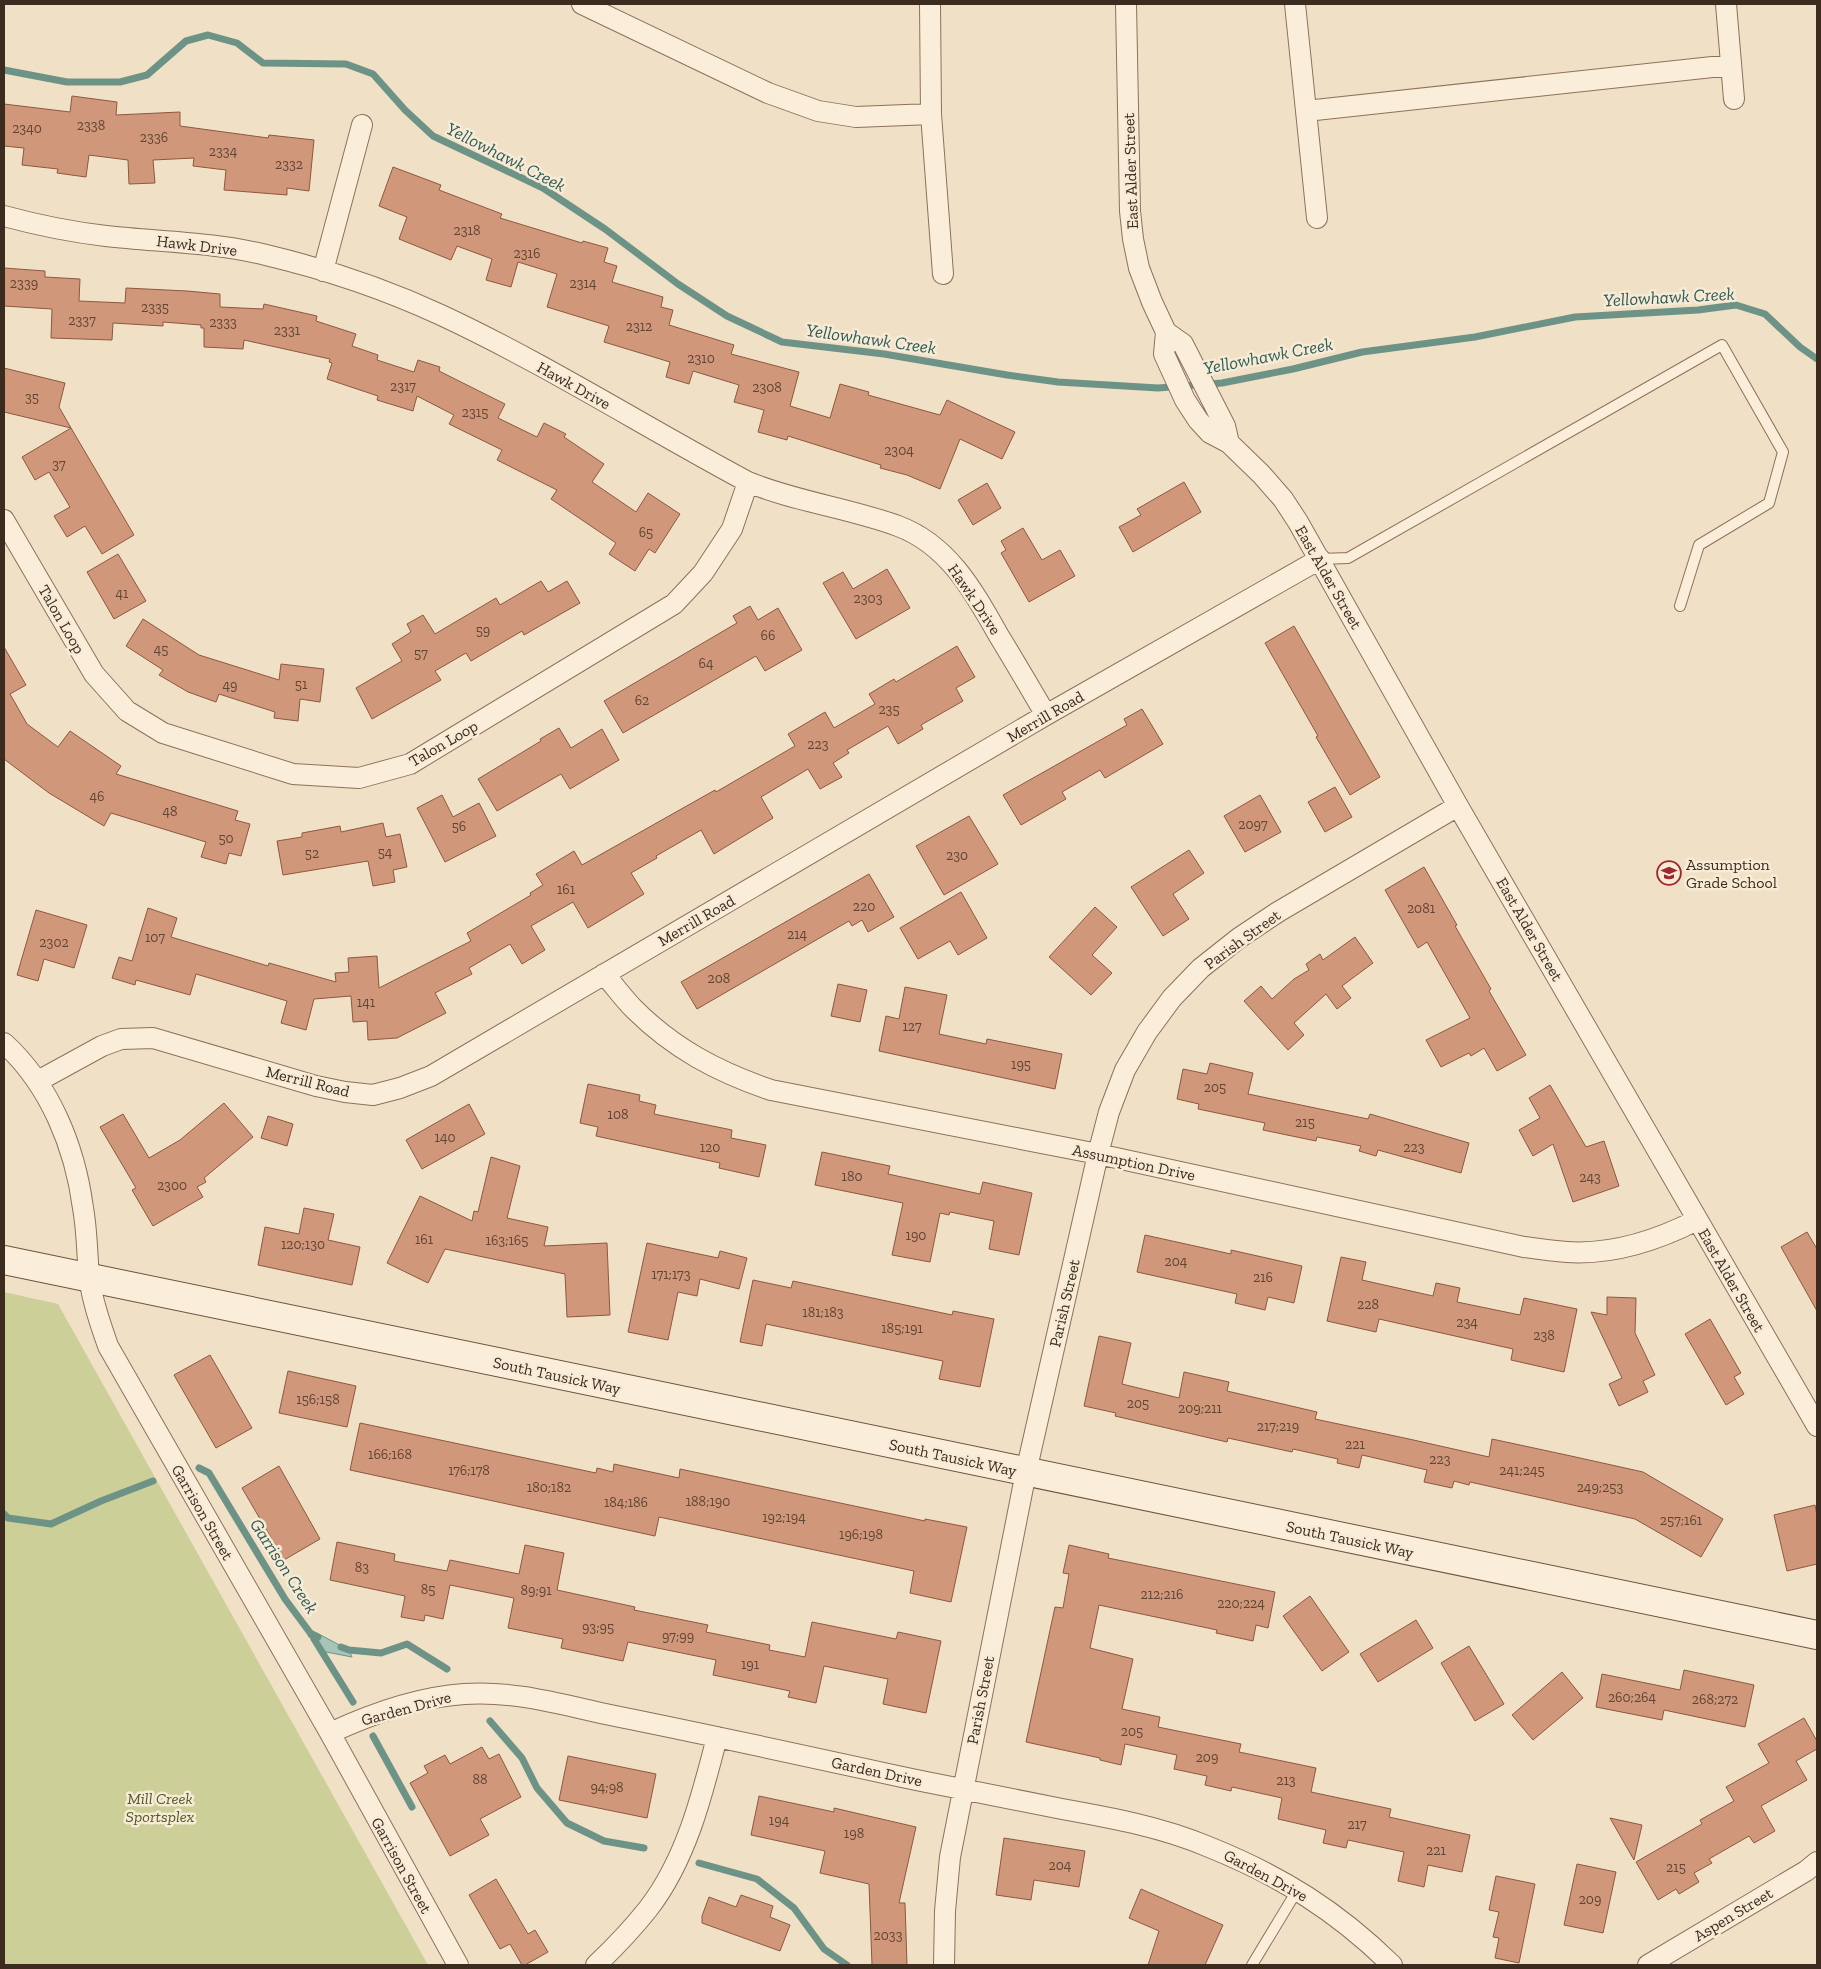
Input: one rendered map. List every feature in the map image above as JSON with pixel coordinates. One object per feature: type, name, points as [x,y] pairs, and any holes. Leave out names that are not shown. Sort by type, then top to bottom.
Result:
[{"type":"main road","name":"South Tausick Way","points":[[4,1260],[1817,1635]]},
{"type":"street","points":[[582,4],[768,93],[818,111],[856,117],[931,114]]},
{"type":"street","points":[[930,4],[931,114],[943,274]]},
{"type":"street","name":"East Alder Street","points":[[1126,4],[1130,211],[1133,239],[1148,293],[1166,332],[1164,354],[1184,400],[1210,433],[1229,443],[1261,474],[1283,499],[1320,559],[1458,806],[1817,1426]]},
{"type":"street","points":[[1295,4],[1317,218]]},
{"type":"street","points":[[1726,4],[1734,99]]},
{"type":"street","points":[[1306,111],[1731,66]]},
{"type":"street","points":[[324,271],[362,125]]},
{"type":"street","name":"Hawk Drive","points":[[4,216],[82,232],[206,244],[265,254],[324,271],[398,297],[439,314],[499,343],[748,482],[798,500],[900,527],[920,537],[939,551],[958,570],[975,594],[1046,715]]},
{"type":"street","name":"Talon Loop","points":[[4,520],[94,674],[127,711],[162,733],[293,774],[359,778],[410,764],[674,604],[703,573],[732,529],[748,482]]},
{"type":"street","name":"Merrill Road","points":[[38,1081],[102,1046],[120,1039],[137,1038],[153,1038],[316,1086],[345,1092],[373,1095],[400,1088],[430,1076],[1046,715],[1320,559]]},
{"type":"street","name":"Parish Street","points":[[944,1965],[945,1911],[962,1790],[1026,1472],[1098,1154],[1109,1112],[1125,1070],[1147,1032],[1172,998],[1201,968],[1239,938],[1278,912],[1458,806]]},
{"type":"street","name":"Assumption Drive","points":[[604,974],[634,1009],[699,1060],[734,1077],[771,1090],[1098,1154],[1524,1247],[1568,1252],[1607,1250],[1644,1243],[1670,1234],[1697,1220]]},
{"type":"street","name":"Garrison Street","points":[[4,1043],[21,1058],[38,1081],[64,1132],[77,1172],[84,1209],[90,1278],[97,1314],[108,1346],[330,1733],[458,1965]]},
{"type":"street","name":"Garden Drive","points":[[330,1733],[358,1720],[431,1699],[465,1694],[522,1697],[962,1790],[1124,1821],[1170,1832],[1252,1866],[1298,1889],[1346,1924],[1392,1965]]},
{"type":"street","points":[[596,1965],[617,1945],[649,1908],[672,1869],[692,1824],[706,1782],[717,1737]]},
{"type":"street","name":"Aspen Street","points":[[1648,1965],[1806,1871],[1817,1862]]},
{"type":"lane","points":[[1320,559],[1348,558],[1722,345],[1783,452],[1769,503],[1699,545],[1680,606]]},
{"type":"lane","points":[[1252,1965],[1298,1889]]},
{"type":"green space","name":"Mill Creek Sportsplex","points":[[4,1292],[58,1304],[428,1965],[4,1965]]},
{"type":"shaded area","points":[[311,1630],[349,1650],[352,1657],[326,1652],[308,1636]]},
{"type":"building","points":[[72,96],[117,102],[116,115],[180,112],[180,126],[268,138],[269,135],[314,140],[309,191],[287,188],[287,195],[224,190],[226,170],[193,166],[194,158],[153,160],[155,183],[129,184],[128,160],[89,155],[86,177],[57,173],[58,169],[22,165],[24,148],[4,146],[4,104],[70,112]]},
{"type":"building","points":[[393,167],[441,185],[439,190],[502,214],[500,218],[582,243],[583,241],[608,248],[604,262],[617,266],[612,282],[663,297],[661,307],[673,310],[669,325],[734,345],[731,354],[799,372],[790,406],[830,418],[840,384],[869,392],[868,395],[940,415],[947,400],[1015,432],[1002,459],[960,439],[940,489],[907,475],[880,468],[881,465],[788,436],[787,440],[758,432],[764,410],[734,402],[739,385],[693,371],[689,384],[666,377],[670,362],[604,342],[609,326],[547,307],[557,274],[518,262],[511,287],[486,280],[492,259],[457,246],[451,260],[399,239],[407,217],[379,206]]},
{"type":"building","points":[[4,268],[45,271],[45,277],[80,279],[79,301],[125,303],[126,288],[187,291],[220,294],[220,307],[263,309],[264,304],[317,316],[316,321],[356,334],[352,346],[378,355],[377,360],[414,372],[418,360],[440,367],[439,371],[505,404],[498,418],[537,437],[544,423],[566,434],[564,437],[604,464],[592,482],[636,512],[648,493],[680,514],[655,553],[649,549],[635,571],[609,554],[616,543],[551,499],[557,490],[497,460],[502,450],[449,424],[454,415],[417,396],[413,411],[377,400],[378,396],[327,379],[332,363],[329,362],[330,359],[244,340],[243,349],[204,347],[204,328],[201,328],[201,325],[163,322],[163,326],[113,323],[112,340],[51,338],[52,309],[4,306]]},
{"type":"building","points":[[4,368],[65,383],[59,407],[71,428],[4,412]]},
{"type":"building","points":[[71,428],[134,535],[102,554],[85,526],[67,537],[54,516],[70,507],[49,472],[35,480],[22,457]]},
{"type":"building","points":[[1184,482],[1201,512],[1133,552],[1119,527],[1141,515],[1137,509]]},
{"type":"building","points":[[987,483],[1001,508],[973,525],[958,500]]},
{"type":"building","points":[[1023,528],[1042,560],[1060,550],[1075,576],[1029,602],[1001,553],[1006,550],[1001,541]]},
{"type":"building","points":[[118,554],[146,601],[114,619],[87,572]]},
{"type":"building","points":[[887,569],[910,608],[856,639],[823,583],[843,572],[853,589]]},
{"type":"building","points":[[541,581],[548,592],[567,581],[580,603],[524,635],[522,631],[471,661],[466,653],[435,671],[441,680],[372,719],[356,688],[402,661],[392,644],[411,632],[407,624],[423,615],[435,634],[496,598],[500,605]]},
{"type":"building","points":[[750,606],[758,620],[778,608],[802,650],[765,671],[756,656],[623,733],[604,701],[737,623],[733,616]]},
{"type":"building","points":[[143,619],[199,655],[279,680],[281,664],[324,669],[320,702],[300,699],[298,721],[274,718],[275,712],[219,694],[216,702],[188,692],[159,675],[163,670],[126,646]]},
{"type":"building","points":[[1294,626],[1380,777],[1350,795],[1265,643]]},
{"type":"building","points":[[957,646],[975,677],[956,688],[963,701],[921,725],[923,729],[898,744],[888,726],[847,750],[849,753],[833,763],[842,777],[820,789],[808,769],[761,797],[773,818],[714,854],[701,830],[656,856],[657,858],[631,873],[644,894],[588,928],[573,902],[531,926],[545,950],[522,964],[510,944],[469,968],[472,974],[435,993],[446,1013],[397,1038],[368,1040],[367,1021],[353,1022],[351,996],[314,999],[306,1030],[281,1023],[287,1001],[196,974],[190,995],[136,980],[135,985],[112,978],[119,957],[132,961],[148,908],[177,918],[171,937],[268,966],[269,963],[336,982],[335,973],[349,972],[348,958],[377,956],[379,988],[471,941],[467,933],[531,895],[530,893],[543,885],[536,874],[574,851],[582,865],[715,790],[716,792],[795,746],[788,734],[825,712],[834,728],[875,704],[869,694],[894,679],[896,682]]},
{"type":"building","points":[[4,647],[26,685],[10,694],[27,724],[58,747],[70,731],[121,766],[116,774],[238,811],[235,820],[250,824],[241,856],[229,853],[226,864],[201,857],[206,842],[111,813],[104,826],[49,793],[4,759]]},
{"type":"building","points":[[1142,709],[1163,744],[1105,778],[1100,770],[1062,792],[1066,799],[1021,825],[1003,795],[1127,725],[1124,719]]},
{"type":"building","points":[[559,728],[571,748],[602,729],[619,760],[570,789],[561,774],[497,811],[478,779]]},
{"type":"building","points":[[1335,787],[1352,817],[1325,832],[1308,802]]},
{"type":"building","points":[[442,795],[453,817],[479,803],[496,836],[445,862],[417,808]]},
{"type":"building","points":[[1260,795],[1281,832],[1245,852],[1224,816]]},
{"type":"building","points":[[969,816],[998,864],[944,895],[916,846]]},
{"type":"building","points":[[383,823],[386,837],[400,834],[407,867],[393,870],[395,882],[373,886],[368,861],[283,875],[277,841],[302,837],[302,833],[340,826],[341,832]]},
{"type":"building","points":[[1189,850],[1204,873],[1173,894],[1189,919],[1163,936],[1131,887]]},
{"type":"building","points":[[1424,867],[1491,989],[1489,991],[1526,1055],[1497,1071],[1484,1048],[1471,1056],[1469,1053],[1441,1067],[1426,1040],[1470,1018],[1427,942],[1418,948],[1385,890]]},
{"type":"building","points":[[869,874],[894,917],[868,932],[862,920],[852,926],[849,921],[697,1009],[681,982]]},
{"type":"building","points":[[961,892],[987,938],[958,955],[950,941],[918,959],[900,928]]},
{"type":"building","points":[[1095,907],[1117,927],[1092,955],[1112,973],[1091,995],[1049,957]]},
{"type":"building","points":[[36,910],[87,925],[74,968],[44,959],[38,981],[17,975]]},
{"type":"building","points":[[1355,937],[1373,963],[1342,986],[1351,998],[1337,1009],[1326,994],[1294,1023],[1304,1035],[1288,1050],[1244,1001],[1261,986],[1272,999],[1294,979],[1309,970],[1306,964],[1320,954],[1323,960]]},
{"type":"building","points":[[838,984],[867,990],[860,1022],[831,1016]]},
{"type":"building","points":[[905,987],[947,995],[939,1034],[986,1044],[987,1039],[1062,1054],[1055,1089],[879,1051],[886,1016],[899,1019]]},
{"type":"building","points":[[1210,1063],[1253,1073],[1248,1094],[1368,1119],[1370,1114],[1469,1143],[1461,1173],[1378,1150],[1376,1156],[1359,1151],[1361,1146],[1317,1137],[1316,1141],[1263,1130],[1265,1123],[1198,1109],[1199,1104],[1177,1099],[1183,1069],[1207,1074]]},
{"type":"building","points":[[588,1084],[640,1095],[639,1101],[656,1105],[654,1114],[732,1130],[731,1138],[766,1145],[759,1177],[719,1168],[720,1163],[596,1136],[598,1127],[580,1123]]},
{"type":"building","points":[[1550,1085],[1586,1147],[1604,1141],[1619,1186],[1573,1202],[1553,1144],[1533,1156],[1519,1130],[1540,1118],[1529,1098]]},
{"type":"building","points":[[224,1103],[253,1137],[204,1178],[206,1182],[197,1187],[203,1197],[153,1226],[132,1190],[136,1188],[100,1127],[123,1114],[149,1158],[180,1140]]},
{"type":"building","points":[[469,1104],[485,1134],[422,1169],[406,1140]]},
{"type":"building","points":[[268,1116],[293,1124],[287,1146],[261,1138]]},
{"type":"building","points":[[822,1152],[890,1166],[888,1174],[980,1194],[983,1182],[1032,1193],[1019,1255],[989,1249],[994,1221],[950,1212],[949,1215],[940,1213],[930,1262],[892,1255],[903,1203],[815,1185]]},
{"type":"building","points":[[491,1157],[520,1166],[507,1218],[548,1227],[544,1246],[607,1243],[610,1315],[567,1317],[565,1274],[445,1249],[428,1283],[387,1263],[420,1196],[472,1221],[474,1211],[478,1212]]},
{"type":"building","points":[[304,1208],[334,1214],[328,1240],[360,1247],[352,1285],[258,1265],[265,1227],[299,1234]]},
{"type":"building","points":[[1807,1232],[1817,1249],[1817,1311],[1781,1247]]},
{"type":"building","points":[[1145,1235],[1231,1254],[1231,1250],[1302,1266],[1294,1303],[1268,1297],[1265,1310],[1235,1303],[1237,1294],[1137,1272]]},
{"type":"building","points":[[647,1243],[718,1258],[720,1251],[747,1258],[739,1289],[700,1279],[697,1296],[678,1292],[668,1340],[628,1332]]},
{"type":"building","points":[[1341,1257],[1366,1262],[1362,1280],[1433,1296],[1436,1283],[1460,1288],[1457,1302],[1520,1315],[1524,1298],[1577,1309],[1564,1372],[1511,1360],[1513,1349],[1379,1319],[1376,1332],[1327,1321]]},
{"type":"building","points":[[753,1280],[791,1288],[793,1281],[952,1315],[953,1311],[994,1319],[980,1387],[939,1379],[943,1361],[766,1324],[762,1346],[740,1342]]},
{"type":"building","points":[[1607,1297],[1636,1298],[1635,1333],[1655,1375],[1643,1381],[1648,1392],[1619,1406],[1609,1384],[1622,1378],[1591,1312],[1607,1315]]},
{"type":"building","points":[[1710,1319],[1741,1373],[1734,1377],[1744,1394],[1726,1405],[1685,1334]]},
{"type":"building","points":[[1099,1336],[1131,1343],[1122,1384],[1179,1398],[1184,1372],[1229,1382],[1227,1391],[1317,1412],[1315,1419],[1489,1457],[1492,1439],[1643,1472],[1723,1519],[1701,1557],[1635,1519],[1470,1482],[1469,1485],[1454,1481],[1452,1488],[1424,1482],[1427,1470],[1362,1455],[1359,1468],[1337,1463],[1338,1459],[1293,1449],[1292,1452],[1228,1438],[1227,1442],[1115,1416],[1116,1413],[1084,1406]]},
{"type":"building","points":[[210,1355],[252,1428],[216,1448],[174,1375]]},
{"type":"building","points":[[288,1371],[356,1386],[347,1427],[279,1413]]},
{"type":"building","points":[[360,1423],[596,1473],[597,1468],[613,1472],[614,1464],[679,1478],[680,1469],[925,1521],[925,1519],[967,1527],[951,1602],[910,1593],[914,1571],[659,1517],[655,1536],[350,1470]]},
{"type":"building","points":[[279,1466],[320,1539],[284,1560],[242,1488]]},
{"type":"building","points":[[1815,1505],[1817,1515],[1817,1564],[1787,1571],[1774,1515]]},
{"type":"building","points":[[337,1542],[395,1554],[394,1561],[447,1571],[450,1560],[519,1574],[525,1545],[564,1553],[557,1590],[635,1607],[634,1610],[708,1625],[706,1632],[770,1645],[769,1650],[805,1657],[812,1622],[896,1639],[898,1632],[941,1641],[926,1713],[883,1704],[888,1679],[824,1666],[816,1703],[788,1697],[790,1691],[713,1675],[716,1660],[628,1642],[623,1661],[561,1648],[563,1639],[508,1628],[514,1598],[450,1585],[443,1619],[425,1615],[424,1621],[401,1617],[405,1596],[330,1580]]},
{"type":"building","points":[[1069,1545],[1109,1554],[1108,1558],[1275,1592],[1268,1628],[1256,1625],[1253,1641],[1216,1633],[1217,1630],[1099,1605],[1090,1648],[1133,1659],[1122,1709],[1160,1717],[1158,1727],[1241,1744],[1239,1752],[1316,1768],[1311,1792],[1391,1809],[1389,1817],[1470,1835],[1462,1872],[1428,1865],[1424,1887],[1398,1881],[1404,1852],[1348,1840],[1346,1848],[1323,1843],[1326,1830],[1278,1819],[1282,1798],[1232,1787],[1231,1791],[1205,1785],[1207,1776],[1174,1769],[1177,1755],[1125,1744],[1121,1765],[1100,1760],[1100,1758],[1026,1742],[1055,1607],[1063,1608],[1069,1574],[1063,1573]]},
{"type":"building","points":[[1310,1596],[1349,1652],[1322,1671],[1283,1616]]},
{"type":"building","points":[[1416,1620],[1433,1648],[1378,1682],[1360,1654]]},
{"type":"building","points":[[1469,1646],[1504,1704],[1475,1721],[1441,1663]]},
{"type":"building","points":[[1684,1670],[1754,1685],[1745,1727],[1664,1710],[1662,1720],[1596,1707],[1602,1674],[1680,1690]]},
{"type":"building","points":[[1562,1672],[1583,1698],[1533,1740],[1512,1715]]},
{"type":"building","points":[[1804,1718],[1817,1741],[1817,1749],[1796,1761],[1807,1780],[1761,1806],[1775,1831],[1754,1843],[1749,1836],[1709,1859],[1712,1863],[1694,1873],[1699,1882],[1679,1894],[1676,1889],[1658,1900],[1636,1862],[1702,1824],[1700,1820],[1734,1801],[1726,1787],[1769,1763],[1758,1744]]},
{"type":"building","points":[[482,1747],[489,1759],[499,1754],[521,1797],[480,1819],[489,1835],[450,1856],[410,1783],[428,1773],[424,1766],[445,1755],[450,1764]]},
{"type":"building","points":[[568,1756],[656,1774],[647,1818],[559,1800]]},
{"type":"building","points":[[759,1796],[834,1812],[834,1808],[916,1827],[899,1903],[905,1903],[907,1965],[872,1965],[869,1884],[820,1873],[825,1851],[751,1835]]},
{"type":"building","points":[[1610,1818],[1642,1825],[1634,1860]]},
{"type":"building","points":[[1004,1838],[1085,1851],[1079,1887],[1034,1880],[1031,1900],[996,1895]]},
{"type":"building","points":[[1577,1864],[1616,1872],[1603,1933],[1564,1925]]},
{"type":"building","points":[[1496,1876],[1535,1884],[1519,1963],[1495,1958],[1499,1938],[1493,1937],[1499,1912],[1489,1910]]},
{"type":"building","points":[[496,1879],[528,1934],[535,1930],[548,1952],[525,1965],[522,1965],[510,1944],[500,1949],[469,1895]]},
{"type":"building","points":[[1141,1889],[1223,1925],[1205,1965],[1148,1965],[1159,1931],[1129,1918]]},
{"type":"building","points":[[741,1895],[773,1906],[770,1917],[790,1925],[780,1951],[702,1923],[702,1916],[709,1897],[736,1907]]},
{"type":"waterway","name":"Yellowhawk Creek","points":[[4,70],[67,82],[120,82],[147,75],[186,41],[208,35],[237,43],[263,63],[346,64],[373,74],[405,110],[433,136],[543,188],[605,229],[678,284],[727,316],[782,342],[884,354],[1058,382],[1158,388],[1222,383],[1293,369],[1362,352],[1475,337],[1575,317],[1698,310],[1736,305],[1765,314],[1800,347],[1817,359]]},
{"type":"waterway","name":"Garrison Creek","points":[[199,1468],[209,1473],[285,1599],[311,1634],[318,1637]]},
{"type":"waterway","name":"Garrison Creek","points":[[4,1514],[8,1518],[51,1524],[101,1501],[153,1481]]},
{"type":"waterway","points":[[314,1639],[353,1702]]},
{"type":"waterway","name":"Garrison Creek","points":[[341,1647],[349,1650],[381,1653],[407,1644],[447,1669]]},
{"type":"waterway","name":"Garrison Creek","points":[[490,1721],[522,1758],[537,1788],[567,1823],[604,1841],[644,1848]]},
{"type":"waterway","points":[[373,1736],[412,1807]]},
{"type":"waterway","name":"Garrison Creek","points":[[699,1863],[757,1879],[794,1908],[824,1949],[847,1965]]},
{"type":"place","name":"Assumption Grade School","points":[[1669,873]]}]
